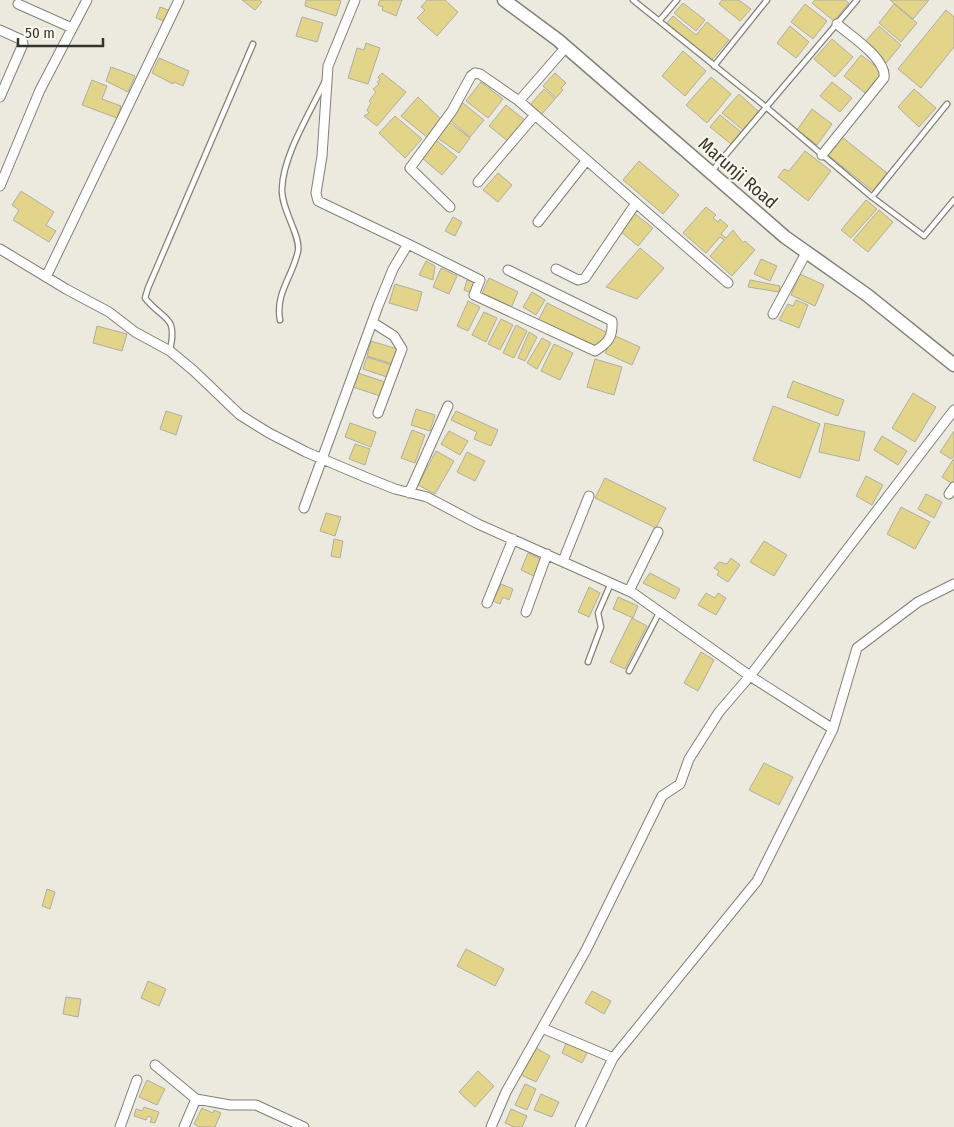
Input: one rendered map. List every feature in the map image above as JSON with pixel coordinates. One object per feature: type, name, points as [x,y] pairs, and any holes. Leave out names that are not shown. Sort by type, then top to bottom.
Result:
[{"type":"street","points":[[0,186],[40,90],[86,0]]},
{"type":"street","points":[[46,277],[179,0]]},
{"type":"street","points":[[355,0],[328,66],[322,156],[316,193],[318,201],[480,280],[474,295],[595,351],[608,343],[613,331],[612,321],[508,270]]},
{"type":"street","name":"Marunji Road","points":[[504,0],[566,46],[806,253],[867,295],[954,365]]},
{"type":"street","points":[[18,4],[72,28]]},
{"type":"street","points":[[822,154],[884,78],[885,72],[881,62],[837,24]]},
{"type":"street","points":[[0,30],[22,40],[23,44],[0,97]]},
{"type":"street","points":[[519,101],[566,46]]},
{"type":"street","points":[[450,206],[410,168],[452,111],[475,73],[519,101],[728,283]]},
{"type":"street","points":[[478,182],[535,115]]},
{"type":"street","points":[[538,222],[586,161]]},
{"type":"street","points":[[556,269],[578,280],[585,278],[636,203]]},
{"type":"street","points":[[304,508],[372,322],[393,269],[408,244]]},
{"type":"street","points":[[0,249],[109,312],[135,332],[170,352],[194,371],[240,415],[269,433],[321,458],[409,493],[427,497],[514,540],[629,591],[750,676],[834,729]]},
{"type":"street","points":[[774,314],[806,253]]},
{"type":"street","points":[[372,322],[394,336],[402,349],[378,413]]},
{"type":"street","points":[[409,493],[448,406]]},
{"type":"street","points":[[491,1127],[503,1098],[586,950],[662,796],[680,784],[689,759],[719,712],[750,676],[954,410]]},
{"type":"street","points":[[563,561],[590,496]]},
{"type":"street","points":[[629,591],[658,532]]},
{"type":"street","points":[[487,603],[514,540]]},
{"type":"street","points":[[526,612],[547,554]]},
{"type":"street","points":[[580,1127],[613,1058],[757,881],[834,729],[857,648],[918,602],[954,584]]},
{"type":"street","points":[[542,1028],[613,1058]]},
{"type":"street","points":[[155,1065],[196,1099],[230,1105],[256,1105],[304,1127]]},
{"type":"street","points":[[120,1127],[137,1080]]},
{"type":"street","points":[[184,1127],[196,1099]]},
{"type":"lane","points":[[633,0],[766,107],[872,197],[924,236],[954,200]]},
{"type":"lane","points":[[659,21],[677,0]]},
{"type":"lane","points":[[714,66],[767,0]]},
{"type":"lane","points":[[711,172],[857,0]]},
{"type":"lane","points":[[170,352],[172,326],[167,317],[145,298],[253,44]]},
{"type":"lane","points":[[280,320],[277,306],[298,250],[296,237],[285,213],[282,189],[286,163],[326,79]]},
{"type":"lane","points":[[872,197],[947,104]]},
{"type":"lane","points":[[588,662],[601,627],[598,613],[611,583]]},
{"type":"lane","points":[[629,671],[659,613]]},
{"type":"building","points":[[242,0],[259,0],[262,2],[255,10]]},
{"type":"building","points":[[306,0],[341,1],[336,16],[305,6]]},
{"type":"building","points":[[380,0],[402,0],[396,16],[382,10],[383,7],[378,5]]},
{"type":"building","points":[[427,0],[445,0],[458,12],[437,36],[417,18],[425,10],[421,7]]},
{"type":"building","points":[[722,0],[739,0],[751,9],[740,21],[719,4]]},
{"type":"building","points":[[815,0],[845,0],[849,3],[834,21],[812,3]]},
{"type":"building","points":[[890,0],[929,0],[913,19]]},
{"type":"building","points":[[683,3],[705,20],[696,31],[674,13]]},
{"type":"building","points":[[805,4],[827,21],[813,39],[791,22]]},
{"type":"building","points":[[894,4],[917,23],[901,42],[879,23]]},
{"type":"building","points":[[160,7],[171,11],[167,22],[156,18]]},
{"type":"building","points":[[946,10],[954,17],[954,47],[921,88],[898,69]]},
{"type":"building","points":[[673,16],[696,35],[707,22],[729,40],[711,61],[666,24]]},
{"type":"building","points":[[302,17],[323,23],[317,42],[296,36]]},
{"type":"building","points":[[790,26],[809,42],[796,58],[777,43]]},
{"type":"building","points":[[879,26],[901,45],[886,63],[863,44]]},
{"type":"building","points":[[832,39],[853,57],[835,77],[814,59]]},
{"type":"building","points":[[366,43],[380,48],[368,84],[348,78],[357,48],[364,50]]},
{"type":"building","points":[[683,51],[706,71],[685,96],[662,76]]},
{"type":"building","points":[[861,55],[883,72],[865,93],[844,76]]},
{"type":"building","points":[[159,58],[189,71],[183,86],[174,82],[173,84],[152,73]]},
{"type":"building","points":[[111,67],[135,76],[128,92],[106,81]]},
{"type":"building","points":[[382,73],[406,92],[377,126],[364,116],[369,113],[367,110],[371,103],[369,101],[376,92],[373,89],[379,84],[377,82],[380,80],[378,77]]},
{"type":"building","points":[[555,73],[566,83],[556,98],[543,86]]},
{"type":"building","points":[[711,77],[731,94],[707,123],[686,105]]},
{"type":"building","points":[[92,80],[107,86],[102,99],[121,106],[117,118],[82,105]]},
{"type":"building","points":[[481,82],[503,99],[488,118],[466,101]]},
{"type":"building","points":[[832,82],[852,98],[840,112],[820,96]]},
{"type":"building","points":[[544,89],[555,99],[541,115],[530,105]]},
{"type":"building","points":[[914,89],[936,108],[919,127],[898,107]]},
{"type":"building","points":[[739,94],[759,112],[743,130],[722,113]]},
{"type":"building","points":[[418,97],[442,120],[428,138],[401,116]]},
{"type":"building","points":[[463,103],[484,120],[470,137],[450,120]]},
{"type":"building","points":[[506,105],[526,121],[509,142],[489,126]]},
{"type":"building","points":[[812,109],[832,124],[817,145],[797,130]]},
{"type":"building","points":[[720,115],[741,132],[731,144],[710,127]]},
{"type":"building","points":[[395,116],[422,139],[405,158],[379,133]]},
{"type":"building","points":[[448,121],[470,138],[459,153],[436,137]]},
{"type":"building","points":[[842,137],[887,173],[873,191],[828,155]]},
{"type":"building","points":[[436,140],[457,157],[442,175],[422,158]]},
{"type":"building","points":[[805,151],[831,171],[808,201],[778,177],[784,169],[789,171]]},
{"type":"building","points":[[639,161],[679,195],[663,214],[623,180]]},
{"type":"building","points":[[498,173],[512,185],[498,202],[483,190]]},
{"type":"building","points":[[21,191],[54,212],[46,225],[56,231],[49,242],[13,220],[19,210],[12,205]]},
{"type":"building","points":[[866,200],[877,209],[851,238],[841,230]]},
{"type":"building","points":[[706,207],[716,215],[713,218],[718,222],[720,219],[728,226],[721,234],[726,238],[733,230],[743,243],[745,241],[755,250],[732,276],[710,256],[724,240],[720,237],[706,253],[683,233]]},
{"type":"building","points":[[879,210],[893,222],[868,252],[853,240]]},
{"type":"building","points":[[634,213],[653,228],[638,246],[620,231]]},
{"type":"building","points":[[453,217],[462,222],[455,236],[445,231]]},
{"type":"building","points":[[640,248],[664,268],[637,299],[606,287]]},
{"type":"building","points":[[761,259],[777,266],[770,281],[754,274]]},
{"type":"building","points":[[426,261],[435,266],[433,280],[419,275]]},
{"type":"building","points":[[441,268],[457,276],[449,294],[433,287]]},
{"type":"building","points":[[800,274],[824,285],[815,306],[791,295]]},
{"type":"building","points":[[489,278],[518,292],[511,308],[481,295]]},
{"type":"building","points":[[467,280],[477,283],[474,294],[464,290]]},
{"type":"building","points":[[750,280],[780,286],[779,292],[748,287]]},
{"type":"building","points":[[395,284],[422,292],[417,311],[389,303]]},
{"type":"building","points":[[532,292],[545,300],[536,315],[523,307]]},
{"type":"building","points":[[796,300],[808,305],[799,328],[779,320],[788,304],[793,306]]},
{"type":"building","points":[[468,301],[480,307],[468,331],[457,326]]},
{"type":"building","points":[[547,303],[608,333],[599,347],[538,321]]},
{"type":"building","points":[[484,312],[497,318],[486,342],[472,335]]},
{"type":"building","points":[[501,319],[513,325],[500,350],[488,344]]},
{"type":"building","points":[[516,325],[527,331],[514,358],[503,353]]},
{"type":"building","points":[[97,326],[127,334],[122,351],[93,343]]},
{"type":"building","points":[[529,332],[537,337],[525,361],[518,358]]},
{"type":"building","points":[[613,335],[640,347],[632,365],[605,353]]},
{"type":"building","points":[[542,338],[551,343],[537,369],[527,363]]},
{"type":"building","points":[[371,341],[397,349],[393,364],[367,356]]},
{"type":"building","points":[[554,344],[573,353],[560,380],[541,371]]},
{"type":"building","points":[[367,357],[392,365],[387,377],[363,369]]},
{"type":"building","points":[[595,359],[622,367],[614,395],[587,387]]},
{"type":"building","points":[[358,373],[385,382],[380,396],[353,387]]},
{"type":"building","points":[[793,381],[844,400],[838,416],[787,397]]},
{"type":"building","points":[[913,393],[936,407],[915,442],[892,428]]},
{"type":"building","points":[[773,406],[820,424],[800,478],[753,460]]},
{"type":"building","points":[[416,409],[435,415],[430,431],[411,425]]},
{"type":"building","points":[[166,411],[182,416],[176,435],[160,429]]},
{"type":"building","points":[[456,411],[498,430],[491,446],[474,439],[477,432],[451,420]]},
{"type":"building","points":[[350,423],[376,432],[371,447],[345,437]]},
{"type":"building","points":[[825,423],[865,432],[859,461],[819,452]]},
{"type":"building","points":[[412,430],[425,435],[415,463],[401,458]]},
{"type":"building","points":[[449,431],[468,441],[460,455],[441,444]]},
{"type":"building","points":[[954,431],[954,456],[951,459],[940,452]]},
{"type":"building","points":[[882,436],[907,451],[898,465],[874,450]]},
{"type":"building","points":[[355,444],[370,449],[365,465],[349,459]]},
{"type":"building","points":[[436,451],[454,461],[435,494],[418,485]]},
{"type":"building","points":[[467,452],[485,461],[475,481],[457,472]]},
{"type":"building","points":[[954,458],[954,485],[942,477]]},
{"type":"building","points":[[866,476],[883,485],[872,505],[856,496]]},
{"type":"building","points":[[605,478],[666,508],[656,528],[595,498]]},
{"type":"building","points":[[926,494],[942,502],[934,518],[918,509]]},
{"type":"building","points":[[901,507],[930,522],[915,549],[887,534]]},
{"type":"building","points":[[326,513],[341,517],[335,536],[320,531]]},
{"type":"building","points":[[334,539],[343,541],[340,558],[331,556]]},
{"type":"building","points":[[764,541],[787,555],[774,576],[750,562]]},
{"type":"building","points":[[528,553],[541,559],[534,576],[521,570]]},
{"type":"building","points":[[731,558],[740,565],[728,582],[717,575],[719,571],[714,568],[719,562],[727,564]]},
{"type":"building","points":[[650,573],[680,589],[675,599],[643,583]]},
{"type":"building","points":[[501,584],[513,589],[509,600],[503,597],[500,604],[493,601]]},
{"type":"building","points":[[589,587],[600,593],[589,617],[578,612]]},
{"type":"building","points":[[706,593],[715,598],[718,593],[726,598],[716,615],[698,605]]},
{"type":"building","points":[[618,597],[638,606],[633,618],[613,609]]},
{"type":"building","points":[[632,618],[647,626],[625,669],[610,662]]},
{"type":"building","points":[[701,652],[714,660],[698,691],[684,683]]},
{"type":"building","points":[[764,763],[793,777],[779,805],[749,790]]},
{"type":"building","points":[[47,889],[55,892],[50,909],[42,906]]},
{"type":"building","points":[[466,949],[504,969],[495,986],[457,966]]},
{"type":"building","points":[[148,981],[166,989],[159,1006],[141,998]]},
{"type":"building","points":[[592,991],[611,1001],[604,1014],[585,1003]]},
{"type":"building","points":[[66,997],[81,999],[78,1017],[63,1014]]},
{"type":"building","points":[[567,1041],[588,1051],[582,1063],[562,1053]]},
{"type":"building","points":[[536,1048],[550,1056],[536,1082],[521,1075]]},
{"type":"building","points":[[478,1071],[494,1086],[475,1107],[459,1092]]},
{"type":"building","points":[[147,1080],[165,1089],[157,1105],[139,1097]]},
{"type":"building","points":[[525,1084],[536,1089],[527,1110],[515,1105]]},
{"type":"building","points":[[541,1094],[559,1102],[552,1117],[534,1110]]},
{"type":"building","points":[[144,1107],[159,1112],[155,1123],[150,1122],[152,1118],[148,1116],[146,1120],[134,1116],[136,1109],[142,1111]]},
{"type":"building","points":[[202,1108],[213,1113],[214,1110],[221,1113],[215,1127],[200,1127],[194,1124]]},
{"type":"building","points":[[511,1109],[527,1116],[522,1127],[514,1127],[505,1123]]}]
